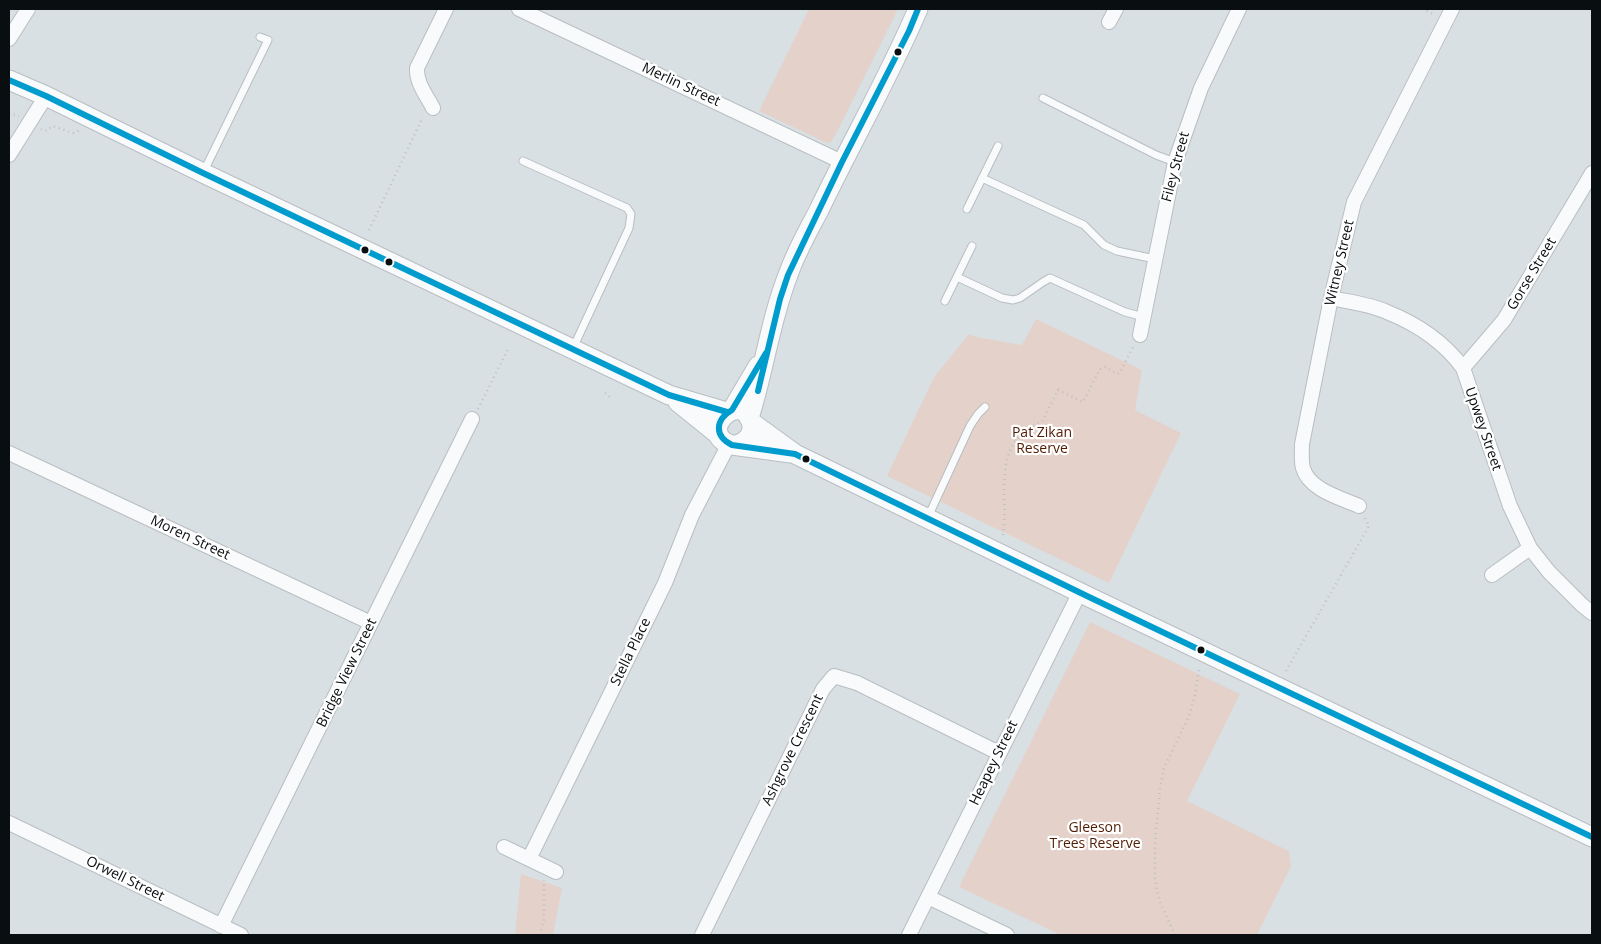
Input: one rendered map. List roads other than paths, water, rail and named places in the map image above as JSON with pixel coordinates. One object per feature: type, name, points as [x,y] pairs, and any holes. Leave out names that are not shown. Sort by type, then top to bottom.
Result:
[{"type":"street","points":[[9,39],[28,9]]},
{"type":"street","points":[[433,108],[421,87],[417,68],[446,9]]},
{"type":"street","name":"Merlin Street","points":[[519,9],[842,162]]},
{"type":"street","points":[[794,454],[728,441],[718,424],[720,420],[740,416],[758,390],[766,352],[788,275],[842,162],[909,31],[918,9]]},
{"type":"street","points":[[1109,22],[1116,9]]},
{"type":"street","name":"Witney Street","points":[[1359,506],[1321,489],[1307,478],[1302,463],[1302,444],[1331,298],[1354,202],[1452,9]]},
{"type":"street","name":"Filey Street","points":[[1140,334],[1175,162],[1201,88],[1237,10]]},
{"type":"street","points":[[10,79],[669,395],[740,416],[794,454],[1592,837]]},
{"type":"street","points":[[9,155],[46,96]]},
{"type":"street","name":"Gorse Street","points":[[1463,368],[1504,320],[1592,173]]},
{"type":"street","name":"Upwey Street","points":[[1331,298],[1386,311],[1429,333],[1454,354],[1463,368],[1510,506],[1530,548],[1548,572],[1592,613]]},
{"type":"street","points":[[669,395],[728,441],[741,444],[752,432],[740,416]]},
{"type":"street","name":"Bridge View Street","points":[[221,926],[472,419]]},
{"type":"street","name":"Stella Place","points":[[529,859],[666,583],[692,515],[728,441]]},
{"type":"street","name":"Moren Street","points":[[9,453],[372,623]]},
{"type":"street","points":[[1492,575],[1530,548]]},
{"type":"street","name":"Heapey Street","points":[[909,935],[1080,592]]},
{"type":"street","name":"Ashgrove Crescent","points":[[702,935],[823,690],[834,676],[857,683],[999,753]]},
{"type":"street","name":"Orwell Street","points":[[9,823],[241,935]]},
{"type":"street","points":[[504,847],[551,869]]},
{"type":"street","points":[[928,897],[1008,935]]},
{"type":"lane","points":[[203,173],[268,40],[260,37]]},
{"type":"lane","points":[[1043,98],[1156,155],[1175,162]]},
{"type":"lane","points":[[967,209],[998,146]]},
{"type":"lane","points":[[523,162],[627,208],[632,214],[629,228],[572,348]]},
{"type":"lane","points":[[982,178],[1084,226],[1104,245],[1117,251],[1155,259]]},
{"type":"lane","points":[[945,301],[972,246]]},
{"type":"lane","points":[[957,277],[1002,298],[1013,300],[1020,298],[1050,278],[1125,312],[1144,317]]},
{"type":"lane","points":[[927,518],[970,426],[985,407]]},
{"type":"park label","name":"Pat Zikan Reserve","points":[[1042,442]]},
{"type":"park label","name":"Gleeson Trees Reserve","points":[[1095,836]]}]
